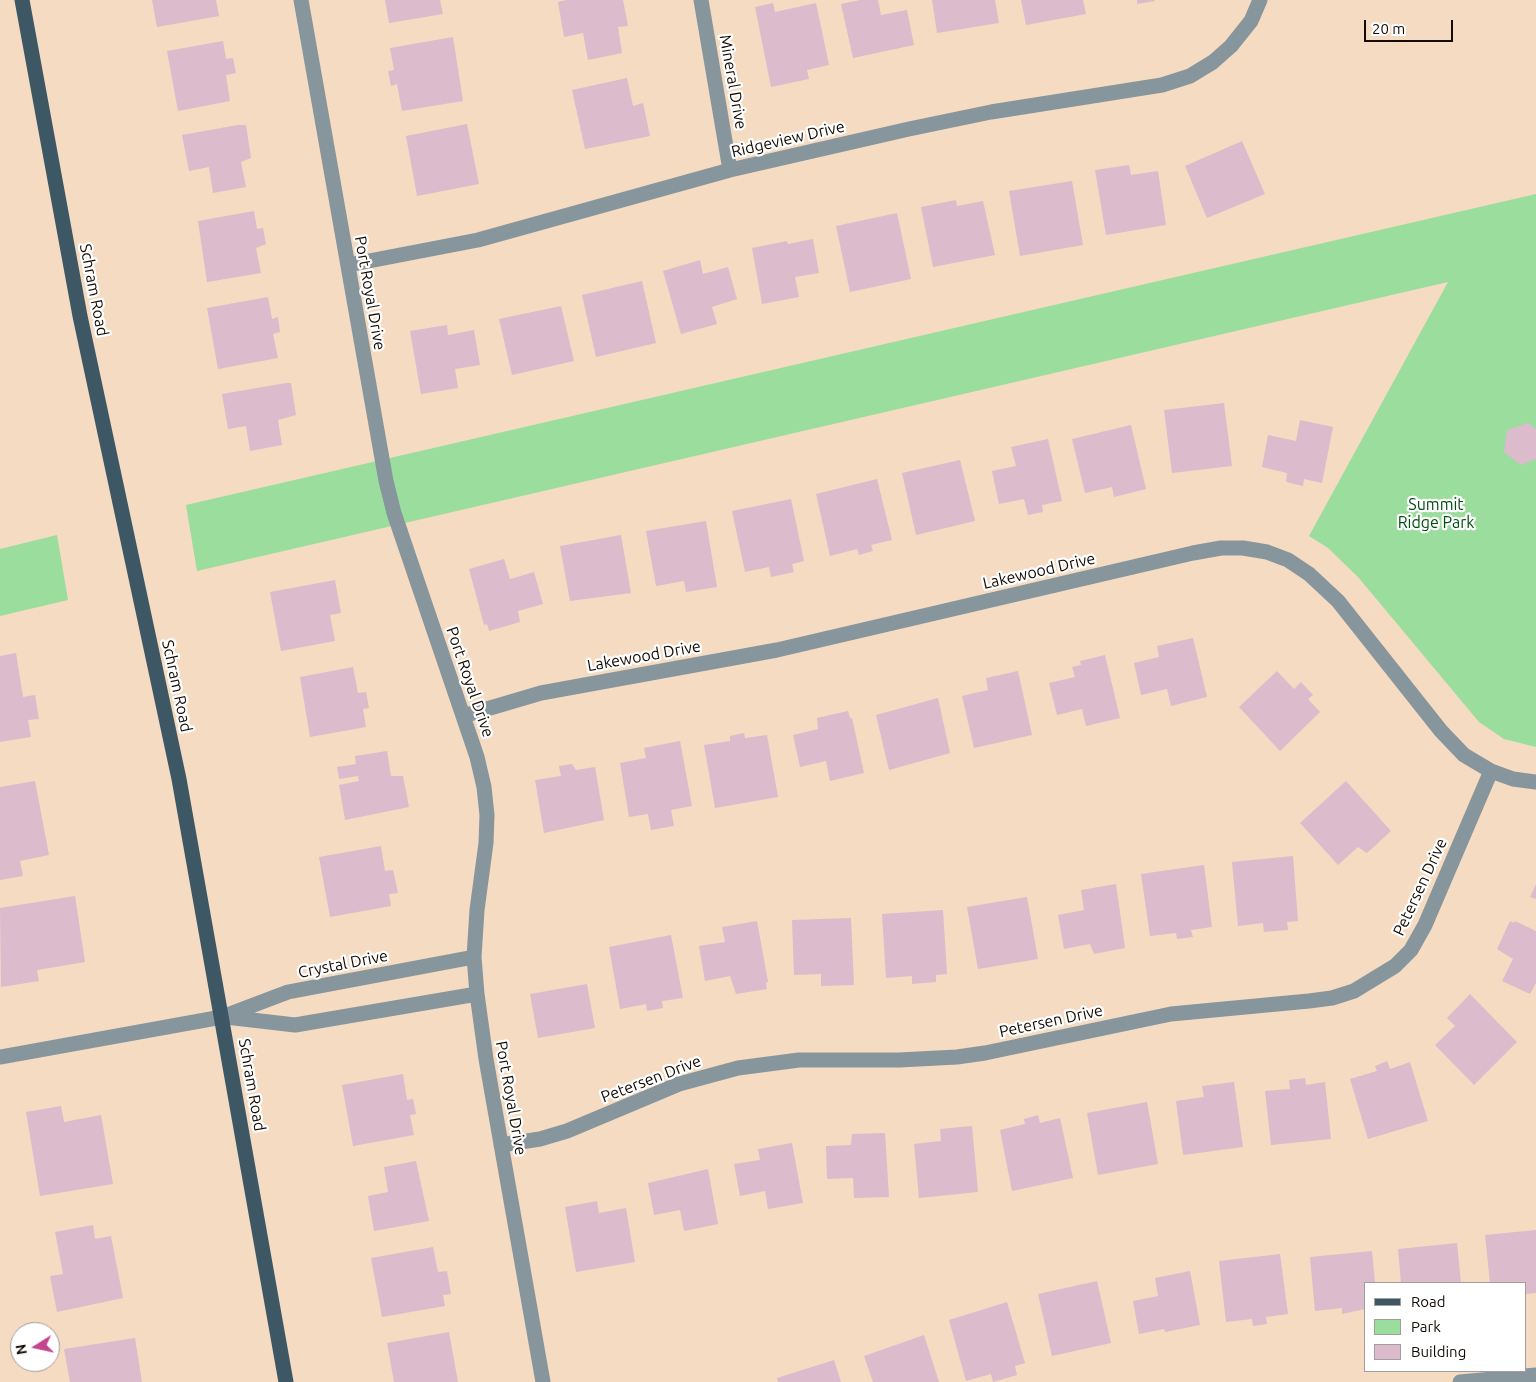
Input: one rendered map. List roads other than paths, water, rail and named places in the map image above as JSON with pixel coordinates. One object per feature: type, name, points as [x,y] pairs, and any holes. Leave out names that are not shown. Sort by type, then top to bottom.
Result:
[{"type":"main road","name":"Schram Road","points":[[22,0],[80,316],[179,779],[286,1382]]},
{"type":"street","name":"Port Royal Drive","points":[[301,0],[386,481],[394,513],[463,716],[484,788],[487,815],[474,957],[477,994],[542,1382]]},
{"type":"street","name":"Mineral Drive","points":[[700,0],[730,170]]},
{"type":"street","name":"Ridgeview Drive","points":[[348,265],[478,240],[730,170],[992,112],[1162,85],[1190,76],[1213,62],[1231,46],[1251,21],[1260,0]]},
{"type":"street","name":"Lakewood Drive","points":[[463,716],[541,693],[777,650],[1193,553],[1221,548],[1243,548],[1267,552],[1288,560],[1309,574],[1338,601],[1441,731],[1464,754],[1490,771],[1513,780],[1536,782]]},
{"type":"street","name":"Petersen Drive","points":[[501,1145],[540,1139],[567,1131],[679,1084],[738,1068],[799,1060],[899,1060],[957,1057],[985,1053],[1171,1014],[1309,1001],[1332,998],[1354,991],[1395,966],[1410,950],[1425,925],[1490,771]]},
{"type":"street","name":"Crystal Drive","points":[[0,1057],[222,1016],[288,992],[474,957]]},
{"type":"street","name":"Crystal Drive","points":[[222,1016],[295,1025],[477,994]]},
{"type":"street","points":[[1460,1382],[1536,1375]]},
{"type":"park label","name":"Summit Ridge Park","points":[[1436,514]]}]
